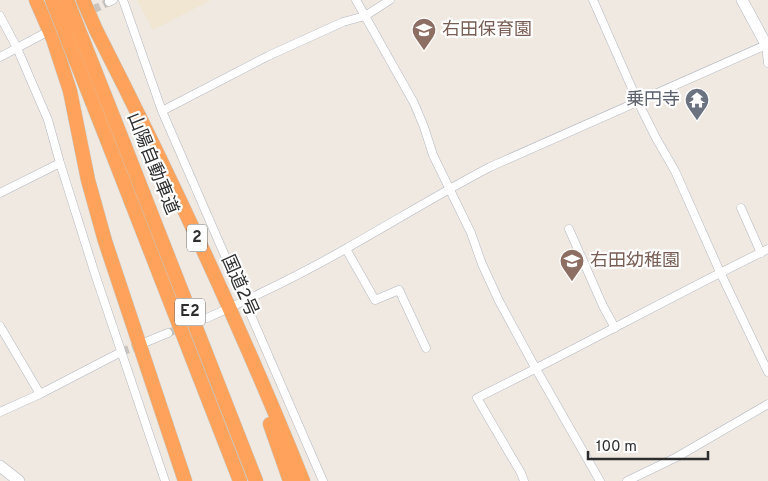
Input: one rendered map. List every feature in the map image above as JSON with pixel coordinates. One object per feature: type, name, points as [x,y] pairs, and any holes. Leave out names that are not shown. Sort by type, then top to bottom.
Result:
[{"type":"highway","points":[[36,0],[53,39],[70,90],[88,180],[105,241],[185,481]]},
{"type":"highway","name":"山陽自動車道","points":[[52,0],[117,147],[256,481]]},
{"type":"highway","name":"山陽自動車道","points":[[67,0],[117,147],[240,481]]},
{"type":"highway","name":"国道2号","points":[[83,0],[183,206],[262,383],[303,481]]},
{"type":"highway","points":[[238,331],[243,354],[275,436],[290,481]]},
{"type":"highway","points":[[157,398],[193,481]]},
{"type":"street","points":[[123,0],[162,111],[323,481]]},
{"type":"street","points":[[356,0],[414,103],[433,155],[471,233],[482,264],[500,301],[536,369],[600,481]]},
{"type":"street","points":[[162,111],[268,56],[343,22],[365,16],[390,0]]},
{"type":"street","points":[[594,0],[638,102],[675,171],[720,272],[768,372]]},
{"type":"street","points":[[742,0],[767,46],[768,63]]},
{"type":"street","points":[[0,16],[18,48],[48,120],[60,164],[165,481]]},
{"type":"street","points":[[0,57],[47,32]]},
{"type":"street","points":[[207,318],[245,301],[346,249],[449,188],[523,152],[767,46]]},
{"type":"street","points":[[0,193],[60,164]]},
{"type":"street","points":[[524,481],[521,472],[477,398],[720,272],[765,251],[741,208]]},
{"type":"street","points":[[569,229],[603,306],[615,328]]},
{"type":"street","points":[[346,249],[375,300],[399,290],[426,348]]},
{"type":"street","points":[[0,326],[40,394]]},
{"type":"street","points":[[146,342],[168,333]]},
{"type":"street","points":[[0,412],[40,394],[121,352]]},
{"type":"street","points":[[627,481],[676,457],[768,404]]},
{"type":"street","points":[[0,466],[19,481]]},
{"type":"shaded area","points":[[137,0],[211,0],[153,30]]},
{"type":"tunnel","points":[[71,20],[109,2]]},
{"type":"tunnel","points":[[168,333],[207,318]]},
{"type":"tunnel","points":[[121,352],[143,344]]},
{"type":"place","name":"右田保育園","points":[[424,51]]},
{"type":"place","name":"乗円寺","points":[[697,121]]},
{"type":"place","name":"右田幼稚園","points":[[572,282]]}]
